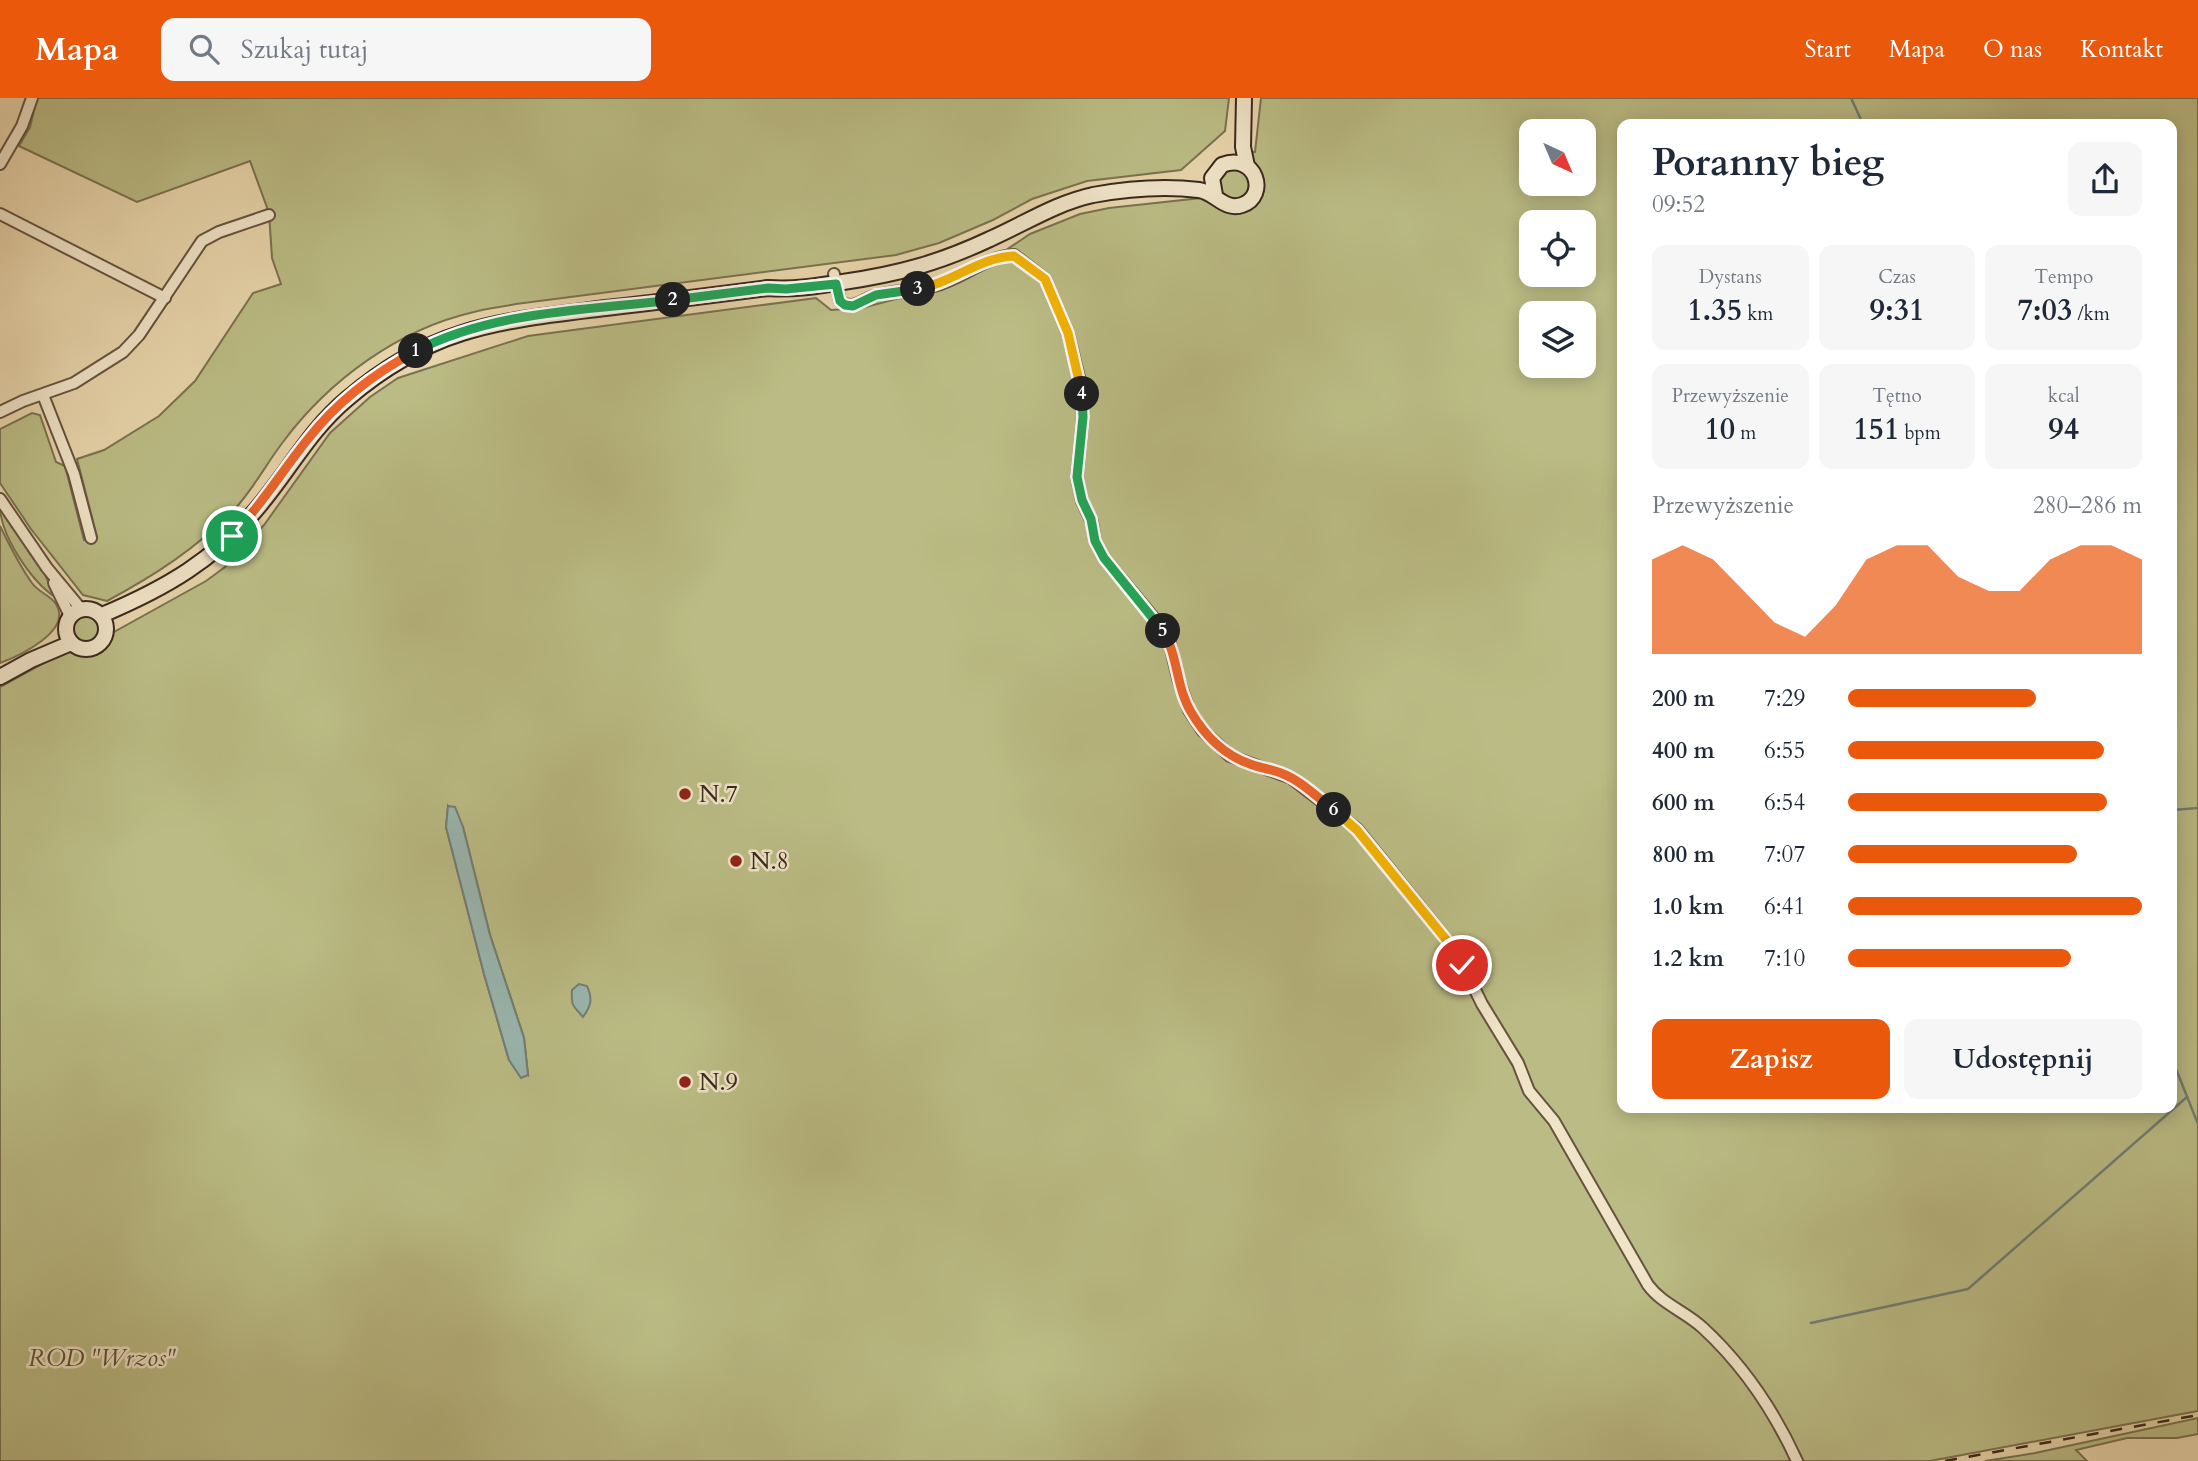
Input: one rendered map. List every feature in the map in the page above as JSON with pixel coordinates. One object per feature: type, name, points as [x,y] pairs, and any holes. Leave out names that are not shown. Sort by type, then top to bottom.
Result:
[{"type":"main road","points":[[1230,162],[1244,98]]},
{"type":"main road","points":[[1242,113],[1243,147],[1247,166]]},
{"type":"main road","points":[[104,620],[186,573],[232,536],[262,503],[308,438],[347,398],[382,372],[432,343],[457,333],[514,319],[768,288],[783,282],[894,275],[990,240],[1073,200],[1117,191],[1165,188],[1197,190],[1215,195],[1228,206],[1247,202],[1256,186],[1254,173],[1247,166],[1230,162],[1222,165],[1214,174],[1197,181],[1165,188]]},
{"type":"main road","points":[[1214,174],[1212,187],[1215,195]]},
{"type":"main road","points":[[94,610],[104,620],[102,642],[93,648],[81,649],[69,638],[66,624],[76,612],[94,610]]},
{"type":"main road","points":[[0,677],[69,638]]},
{"type":"street","points":[[0,164],[22,126],[32,98]]},
{"type":"street","points":[[0,214],[165,298]]},
{"type":"street","points":[[0,412],[74,383],[116,357],[139,335],[202,241],[219,232],[269,215]]},
{"type":"street","points":[[835,279],[840,301],[853,306],[876,295],[936,286],[1001,256],[1014,256],[1045,279],[1068,333],[1082,390],[1083,417],[1077,477],[1082,500],[1091,519],[1095,541],[1104,558],[1157,622],[1168,640],[1189,710],[1203,731],[1230,756],[1250,765],[1281,773],[1344,817],[1411,896],[1457,953],[1482,1004],[1518,1063],[1529,1091],[1553,1121],[1647,1286],[1706,1330],[1750,1381],[1774,1417],[1797,1461]]},
{"type":"street","points":[[43,395],[72,469],[91,538]]},
{"type":"street","points":[[0,499],[76,612]]},
{"type":"green space","points":[[37,98],[1229,98],[1225,131],[1181,170],[1087,181],[1032,199],[993,220],[939,243],[896,255],[516,304],[474,312],[419,331],[368,360],[322,398],[283,442],[240,503],[204,538],[158,571],[107,601],[83,595],[31,529],[0,483],[0,429],[32,413],[40,415],[56,462],[65,466],[84,540],[97,537],[77,459],[104,450],[159,416],[195,381],[253,293],[281,284],[272,258],[269,213],[250,161],[137,202],[19,146],[30,127]]},
{"type":"green space","name":"ROD \"Wrzos\"","points":[[1261,98],[2198,98],[2198,1411],[1930,1461],[0,1461],[0,687],[69,649],[88,654],[100,650],[114,632],[206,581],[225,567],[264,525],[330,433],[370,397],[398,378],[528,336],[816,298],[831,310],[862,308],[957,283],[1030,234],[1080,214],[1109,208],[1201,198],[1201,195],[1229,212],[1263,182],[1248,152],[1255,152]],"holes":[[[448,806],[463,827],[490,935],[524,1038],[528,1075],[509,1060],[446,827]]]},
{"type":"green space","points":[[1234,169],[1245,173],[1249,184],[1245,195],[1234,199],[1223,195],[1219,184],[1223,173]]},
{"type":"green space","points":[[0,506],[43,570],[55,597],[36,580],[18,556],[5,530]]},
{"type":"green space","points":[[0,526],[27,576],[56,604],[59,614],[57,624],[42,641],[0,663]]},
{"type":"green space","points":[[86,614],[96,619],[101,629],[96,639],[86,644],[76,639],[71,629],[76,619]]},
{"type":"green space","points":[[2198,1418],[2198,1434],[2177,1438],[2127,1438],[2076,1450],[2087,1461],[1985,1461],[2035,1453]]},
{"type":"water","points":[[448,806],[455,807],[463,827],[490,935],[524,1038],[528,1075],[521,1078],[509,1060],[484,974],[446,827]]},
{"type":"water","points":[[579,984],[587,986],[590,995],[589,1006],[583,1017],[572,1000],[572,990]]},
{"type":"waterway","points":[[1851,98],[1861,119]]},
{"type":"waterway","points":[[2177,810],[2198,808]]},
{"type":"waterway","points":[[2177,1072],[2198,1124]]},
{"type":"waterway","points":[[2177,1106],[2187,1097]]},
{"type":"waterway","points":[[1811,1323],[1968,1289],[2169,1113]]},
{"type":"railway","points":[[1945,1461],[2198,1415]]},
{"type":"place","name":"N.7","points":[[685,794]]},
{"type":"place","name":"N.8","points":[[736,861]]},
{"type":"place","name":"N.9","points":[[685,1082]]},
{"type":"route","points":[[232,536],[262,503],[308,438],[347,398],[408,355],[457,333],[514,319],[768,288],[836,284],[840,301],[853,306],[876,295],[936,286],[1001,256],[1014,256],[1045,279],[1068,333],[1082,390],[1083,417],[1077,477],[1082,500],[1091,519],[1095,541],[1104,558],[1157,622],[1168,640],[1189,710],[1203,731],[1230,756],[1291,778],[1344,817],[1457,953],[1462,965]]}]
